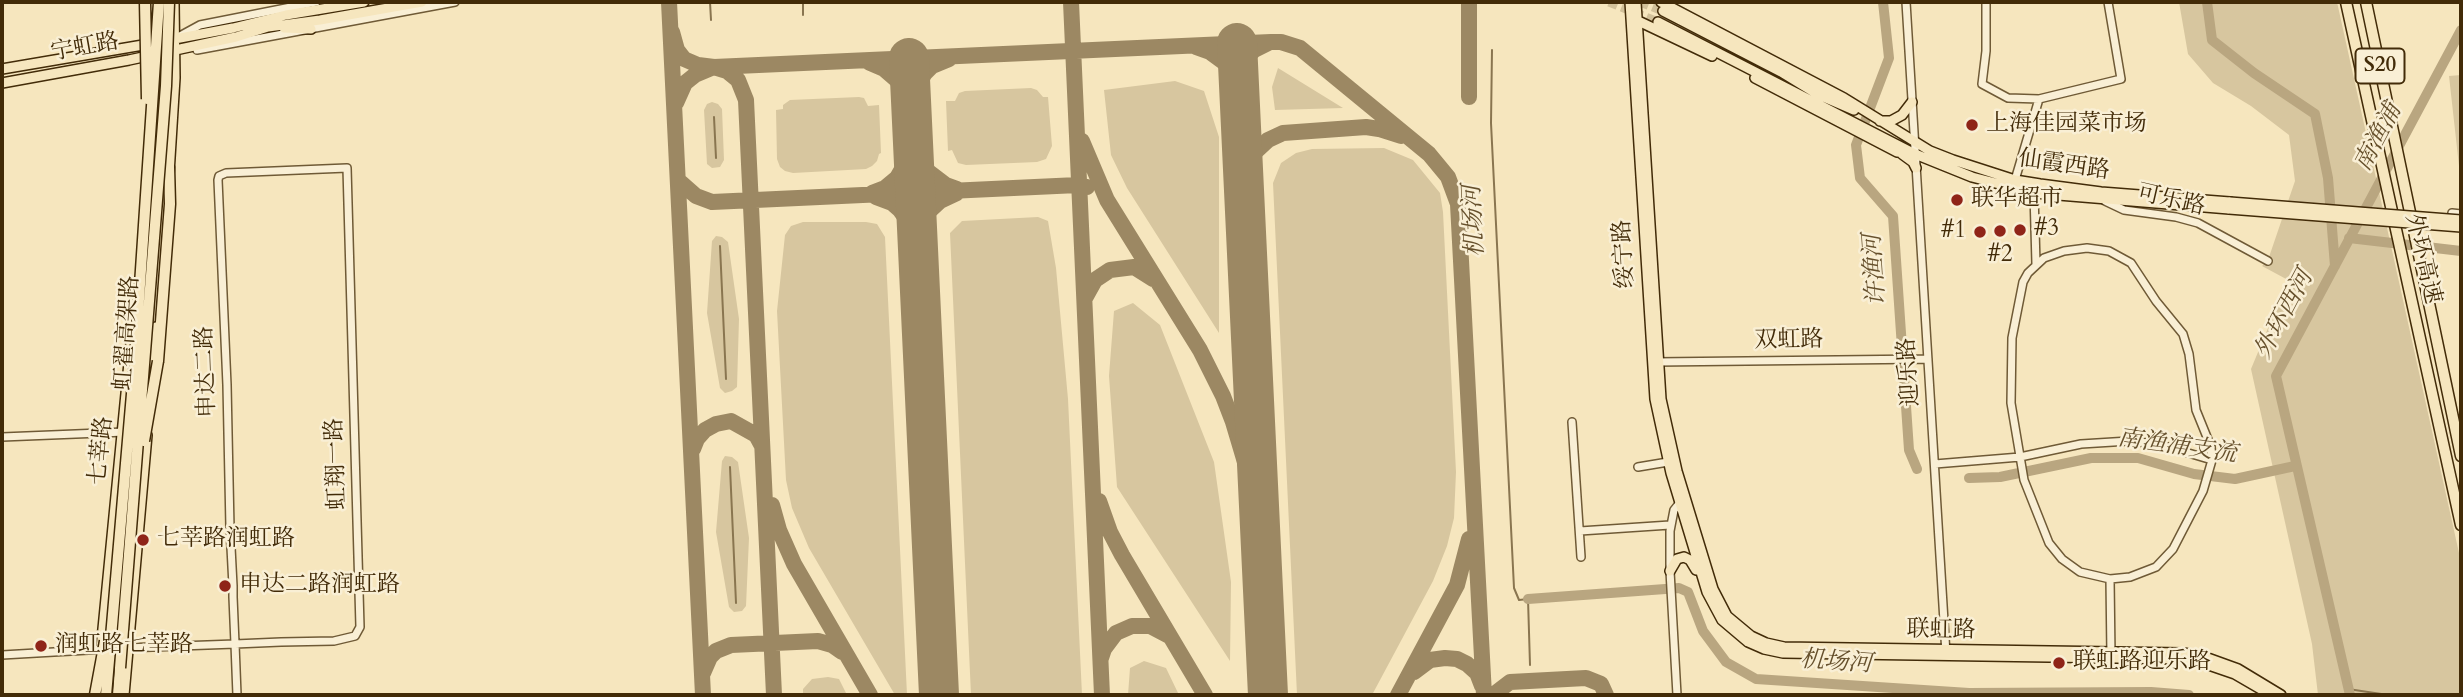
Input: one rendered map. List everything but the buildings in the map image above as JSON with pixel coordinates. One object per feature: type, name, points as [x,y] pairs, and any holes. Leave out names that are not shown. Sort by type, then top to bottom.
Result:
[{"type":"highway","points":[[144,2],[149,156]]},
{"type":"highway","name":"虹翟高架路","points":[[114,589],[135,359],[157,2]]},
{"type":"highway","name":"虹翟高架路","points":[[118,695],[166,86],[169,2]]},
{"type":"highway","name":"外环高速","points":[[2346,2],[2461,525]]},
{"type":"highway","name":"外环高速","points":[[2366,2],[2461,456]]},
{"type":"highway","points":[[136,475],[150,417],[158,361],[170,204],[169,167]]},
{"type":"highway","points":[[95,695],[114,589]]},
{"type":"highway","points":[[106,695],[114,589]]},
{"type":"main road","points":[[143,45],[144,2]]},
{"type":"main road","name":"七莘路","points":[[95,695],[124,432],[157,2]]},
{"type":"main road","name":"七莘路","points":[[124,695],[169,167],[175,44],[174,2]]},
{"type":"main road","name":"宁虹路","points":[[2,83],[155,54],[175,44],[233,28],[286,15],[364,2]]},
{"type":"main road","name":"宁虹路","points":[[2,69],[155,43],[175,44],[236,37],[268,27],[422,2]]},
{"type":"main road","name":"绥宁路","points":[[1630,2],[1634,19],[1655,400],[1668,463],[1682,500]]},
{"type":"main road","name":"绥宁路","points":[[1634,19],[1636,2]]},
{"type":"main road","points":[[1662,7],[1792,71],[1839,109]]},
{"type":"main road","points":[[1662,7],[1831,101]]},
{"type":"main road","points":[[1634,19],[1719,59],[1839,109]]},
{"type":"main road","points":[[1658,22],[1839,109]]},
{"type":"main road","points":[[268,27],[311,29]]},
{"type":"main road","points":[[1792,71],[1873,135]]},
{"type":"main road","points":[[1879,121],[1891,121],[1902,115],[1912,102]]},
{"type":"main road","name":"仙霞西路","points":[[1839,109],[1879,121],[1953,160],[2015,180],[2101,192],[2461,227]]},
{"type":"main road","name":"仙霞西路","points":[[1873,135],[1897,152],[1916,155]]},
{"type":"main road","name":"仙霞西路","points":[[1873,135],[1972,177],[2034,193],[2461,220]]},
{"type":"main road","points":[[1897,152],[1913,162],[1916,168]]},
{"type":"main road","name":"绥宁路","points":[[1654,362],[1682,500]]},
{"type":"main road","name":"联虹路","points":[[1682,500],[1707,592],[1722,620],[1748,642],[1764,649],[1805,655],[2183,653],[2238,668],[2281,695]]},
{"type":"main road","name":"联虹路","points":[[1682,500],[1719,604],[1727,616],[1751,636],[1766,643],[1784,647],[1946,654],[2163,658],[2200,662],[2235,674],[2271,695]]},
{"type":"main road","points":[[1670,571],[1677,559],[1690,560],[1707,592]]},
{"type":"street","name":"宁虹路","points":[[175,44],[200,25],[316,2]]},
{"type":"street","name":"宁虹路","points":[[175,44],[197,50],[455,2]]},
{"type":"street","name":"迎乐路","points":[[1906,2],[1946,654]]},
{"type":"street","points":[[1986,2],[1986,51],[1982,84],[2008,98],[2039,99],[2121,79],[2108,2]]},
{"type":"street","points":[[2015,180],[2039,99]]},
{"type":"street","name":"申达二路","points":[[237,695],[218,180],[219,176],[226,173],[347,168]]},
{"type":"street","name":"虹翔一路","points":[[2,655],[348,639],[355,636],[360,628],[347,168]]},
{"type":"street","points":[[2034,193],[2036,264]]},
{"type":"street","name":"可乐路","points":[[2101,199],[2123,210],[2176,217],[2198,223],[2268,261]]},
{"type":"street","points":[[2452,214],[2461,214]]},
{"type":"street","points":[[2087,248],[2109,251],[2131,263],[2156,301],[2183,334],[2189,354],[2196,410],[2211,447],[2211,462],[2205,484],[2173,548],[2156,567],[2130,577],[2110,579],[2080,572],[2062,559],[2049,543],[2024,480],[2011,403],[2012,338],[2023,282],[2036,264],[2064,251],[2087,248]]},
{"type":"street","name":"双虹路","points":[[1654,362],[1928,359]]},
{"type":"street","points":[[1572,422],[1581,557]]},
{"type":"street","points":[[2,437],[147,432]]},
{"type":"street","points":[[1935,464],[2020,459],[2081,444],[2129,441],[2158,444],[2211,462]]},
{"type":"street","points":[[1638,467],[1668,463]]},
{"type":"street","points":[[1677,695],[1670,583],[1670,526],[1674,510],[1682,500]]},
{"type":"street","points":[[1580,531],[1670,526]]},
{"type":"street","points":[[2110,579],[2111,658]]},
{"type":"shaded area","points":[[2179,2],[2337,2],[2461,562],[2461,695],[2318,695],[2312,644],[2251,369],[2288,280],[2262,266],[2268,260],[2295,181],[2289,135],[2251,106],[2213,83],[2188,54]]},
{"type":"shaded area","points":[[1278,68],[1343,108],[1275,110],[1272,87]]},
{"type":"shaded area","points":[[2461,75],[2461,184],[2449,76]]},
{"type":"shaded area","points":[[1175,81],[1204,91],[1219,137],[1219,333],[1127,188],[1111,155],[1104,90]]},
{"type":"shaded area","points":[[1031,88],[1043,97],[1048,97],[1052,146],[1046,159],[1037,162],[966,165],[958,163],[952,150],[948,151],[946,101],[955,101],[959,93],[965,91]]},
{"type":"shaded area","points":[[864,98],[868,106],[879,105],[881,153],[872,166],[866,169],[793,173],[780,167],[777,159],[776,110],[783,109],[783,105],[790,100]]},
{"type":"shaded area","points":[[712,102],[722,109],[724,160],[720,167],[712,168],[707,164],[704,110],[707,104]]},
{"type":"shaded area","points":[[1384,148],[1413,160],[1440,193],[1456,472],[1454,518],[1447,546],[1433,581],[1372,695],[1297,695],[1273,183],[1281,163],[1296,153],[1312,149]]},
{"type":"shaded area","points":[[1038,217],[1048,221],[1056,268],[1068,399],[1082,695],[971,695],[950,233],[962,221]]},
{"type":"shaded area","points":[[803,222],[877,224],[885,237],[907,695],[895,695],[809,548],[792,508],[786,480],[777,311],[785,235],[791,226]]},
{"type":"shaded area","points":[[716,236],[728,242],[739,319],[737,387],[725,393],[720,388],[707,313],[712,241]]},
{"type":"shaded area","points":[[1133,303],[1160,325],[1214,462],[1231,582],[1230,661],[1117,487],[1109,376],[1114,311]]},
{"type":"shaded area","points":[[725,456],[738,462],[749,538],[746,606],[742,611],[734,612],[729,607],[716,532],[722,461]]},
{"type":"shaded area","points":[[1144,661],[1166,668],[1179,695],[1128,695],[1130,668]]},
{"type":"shaded area","points":[[812,679],[839,679],[847,695],[803,695],[803,689]]},
{"type":"waterway","points":[[710,2],[711,20]]},
{"type":"waterway","points":[[803,2],[803,15]]},
{"type":"waterway","name":"许渔河","points":[[1883,2],[1889,58],[1856,145],[1860,178],[1893,216],[1909,450],[1917,469]]},
{"type":"waterway","name":"外环西河","points":[[2207,2],[2212,40],[2254,73],[2315,114],[2328,178],[2335,266]]},
{"type":"waterway","name":"外环西河","points":[[2350,695],[2276,376],[2461,30]]},
{"type":"waterway","name":"机场河","points":[[1492,50],[1491,123],[1514,588],[1519,600],[1528,599],[1530,665]]},
{"type":"waterway","points":[[714,117],[716,158]]},
{"type":"waterway","points":[[2349,238],[2461,251]]},
{"type":"waterway","points":[[720,246],[726,379]]},
{"type":"waterway","name":"南渔浦支流","points":[[1969,478],[2000,477],[2091,458],[2138,458],[2194,474],[2235,479],[2295,466]]},
{"type":"waterway","points":[[730,467],[736,603]]},
{"type":"waterway","name":"机场河","points":[[1528,599],[1679,588],[1688,592],[1703,631],[1726,662],[1756,679],[1969,693],[2151,692],[2189,695]]},
{"type":"waterway","points":[[2348,689],[2388,695]]},
{"type":"taxiway","points":[[669,2],[703,695]]},
{"type":"taxiway","points":[[1071,2],[1102,695]]},
{"type":"taxiway","points":[[1469,2],[1469,97]]},
{"type":"taxiway","points":[[672,32],[677,50],[684,59],[698,65],[714,67],[1271,42],[1300,48],[1429,154],[1448,177],[1458,204],[1484,695]]},
{"type":"taxiway","points":[[1239,76],[1247,57],[1268,43]]},
{"type":"taxiway","points":[[1196,47],[1210,52],[1225,63],[1235,76],[1240,91]]},
{"type":"taxiway","points":[[911,109],[915,89],[925,73],[932,66],[949,59]]},
{"type":"taxiway","points":[[870,63],[884,69],[899,82],[911,108]]},
{"type":"taxiway","points":[[676,103],[685,83],[695,75],[714,67],[727,71],[738,80],[746,100],[774,695]]},
{"type":"taxiway","points":[[1244,182],[1255,152],[1268,140],[1283,133],[1366,127],[1401,136]]},
{"type":"taxiway","points":[[913,140],[917,158],[925,169],[946,185],[957,189]]},
{"type":"taxiway","points":[[1082,141],[1107,200],[1200,350],[1223,396],[1250,479],[1261,551]]},
{"type":"taxiway","points":[[872,193],[885,188],[897,178],[909,157],[912,142]]},
{"type":"taxiway","points":[[679,181],[696,196],[712,202],[1078,185],[1087,187]]},
{"type":"taxiway","points":[[918,248],[919,230],[927,213],[940,201],[957,193]]},
{"type":"taxiway","points":[[876,197],[892,203],[900,210],[910,224],[916,243]]},
{"type":"taxiway","points":[[1085,298],[1095,280],[1110,270],[1134,267],[1153,279]]},
{"type":"taxiway","points":[[693,449],[705,430],[731,421],[756,435],[762,446]]},
{"type":"taxiway","points":[[1099,501],[1122,555],[1205,695]]},
{"type":"taxiway","points":[[772,505],[779,530],[794,564],[870,695]]},
{"type":"taxiway","points":[[1398,695],[1457,585],[1469,539]]},
{"type":"taxiway","points":[[1101,658],[1116,633],[1132,626],[1150,626],[1169,636]]},
{"type":"taxiway","points":[[703,673],[710,657],[716,651],[731,645],[818,641],[832,645],[842,652]]},
{"type":"taxiway","points":[[1414,672],[1430,660],[1457,659],[1477,673],[1482,686]]},
{"type":"taxiway","points":[[1493,695],[1510,682],[1586,678],[1601,684],[1606,695]]},
{"type":"runway","points":[[1237,43],[1268,695]]},
{"type":"runway","points":[[909,58],[939,695]]},
{"type":"tunnel","points":[[1609,2],[1658,22]]},
{"type":"tunnel","points":[[1640,2],[1663,11]]},
{"type":"place","name":"上海佳园菜市场","points":[[1972,125]]},
{"type":"place","name":"联华超市","points":[[1957,200]]},
{"type":"place","name":"#3","points":[[2020,230]]},
{"type":"place","name":"#2","points":[[2000,231]]},
{"type":"place","name":"#1","points":[[1980,232]]},
{"type":"place","name":"七莘路润虹路","points":[[143,540]]},
{"type":"place","name":"申达二路润虹路","points":[[225,586]]},
{"type":"place","name":"润虹路七莘路","points":[[41,646]]},
{"type":"place","name":"联虹路迎乐路","points":[[2059,663]]},
{"type":"water label","name":"南渔浦","points":[[2379,138]]}]
